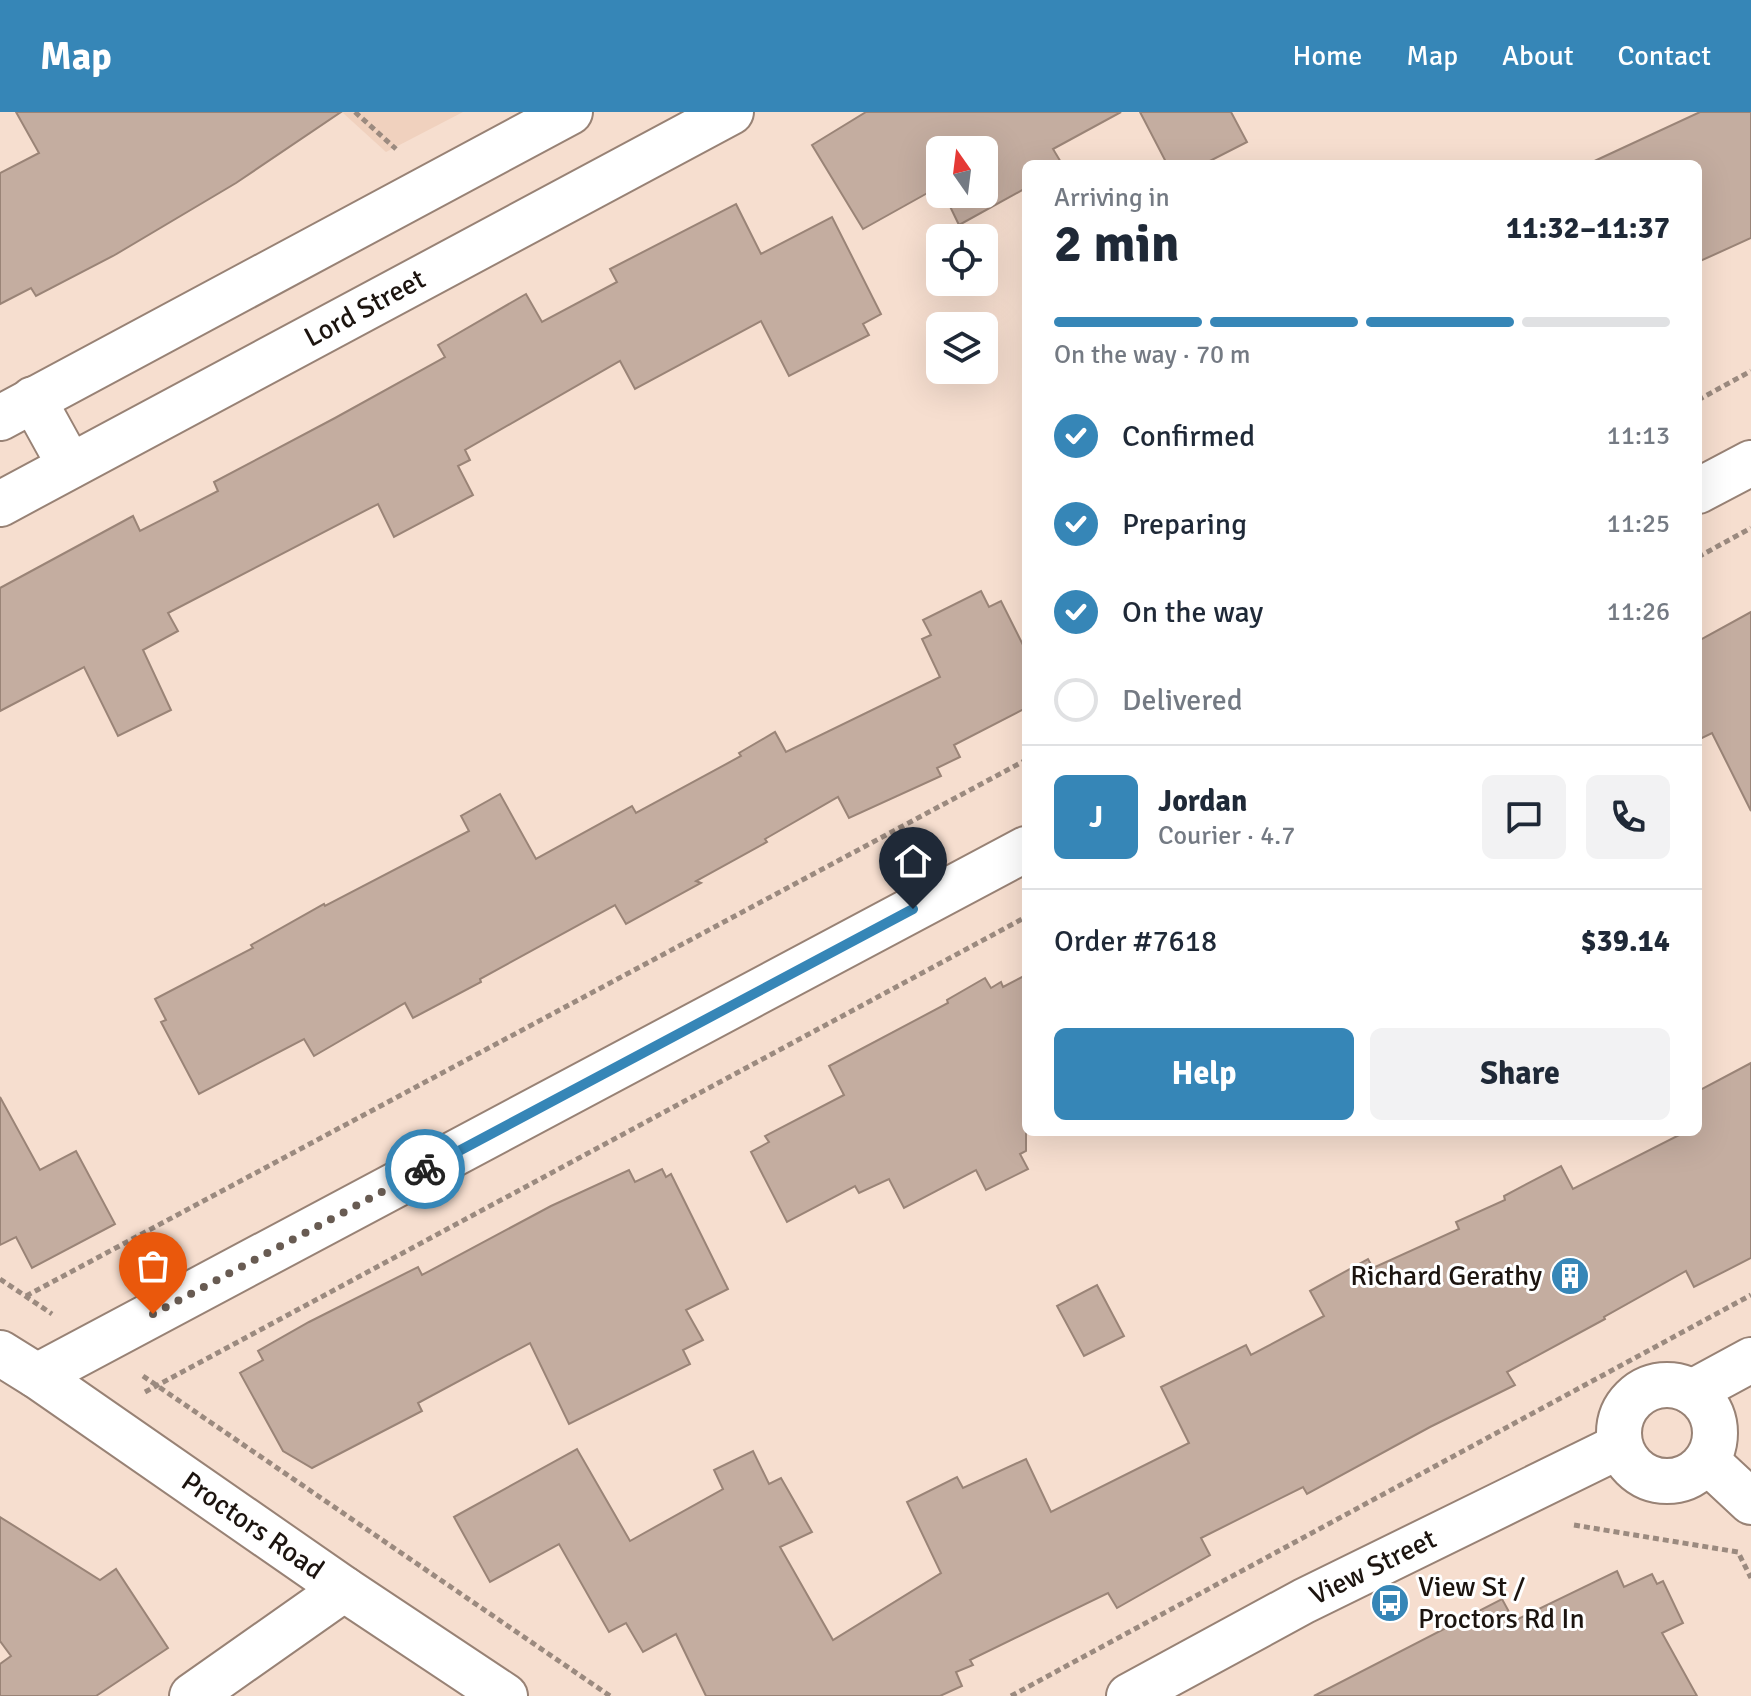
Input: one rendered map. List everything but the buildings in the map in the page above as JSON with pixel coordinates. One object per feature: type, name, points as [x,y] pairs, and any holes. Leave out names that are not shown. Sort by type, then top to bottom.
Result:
[{"type":"street","points":[[70,466],[17,409],[570,112]]},
{"type":"street","name":"Lord Street","points":[[0,504],[731,112]]},
{"type":"street","points":[[1702,489],[1751,463]]},
{"type":"street","points":[[37,1376],[1022,851]]},
{"type":"street","name":"Proctors Road","points":[[0,1353],[505,1696]]},
{"type":"street","points":[[1692,1392],[1751,1360]]},
{"type":"street","points":[[1665,1384],[1692,1392],[1705,1402],[1713,1416],[1713,1447],[1707,1461],[1681,1479],[1651,1479],[1627,1460],[1620,1446],[1621,1418],[1627,1404],[1651,1387],[1665,1384]]},
{"type":"street","name":"View Street","points":[[1129,1696],[1304,1601],[1620,1446]]},
{"type":"street","points":[[1707,1461],[1751,1502]]},
{"type":"street","points":[[192,1696],[344,1589]]},
{"type":"path","points":[[355,112],[398,151]]},
{"type":"path","points":[[1702,398],[1751,371]]},
{"type":"path","points":[[1702,555],[1751,528]]},
{"type":"path","points":[[26,1296],[1022,762]]},
{"type":"path","points":[[100,1420],[156,1385],[1022,919]]},
{"type":"path","points":[[1011,1696],[1751,1295]]},
{"type":"path","points":[[97,1344],[610,1696]]},
{"type":"path","points":[[1570,1524],[1738,1552],[1751,1578]]},
{"type":"shaded area","points":[[342,112],[463,112],[386,152]]},
{"type":"way so far","points":[[153,1314],[425,1169]]},
{"type":"place","name":"Richard Gerathy","points":[[1570,1276]]},
{"type":"place","name":"View St / Proctors Rd In","points":[[1390,1603]]},
{"type":"route","points":[[425,1169],[913,909]]}]
